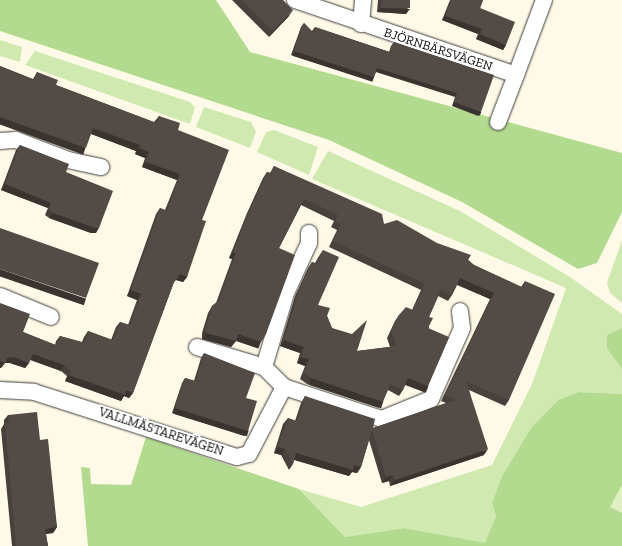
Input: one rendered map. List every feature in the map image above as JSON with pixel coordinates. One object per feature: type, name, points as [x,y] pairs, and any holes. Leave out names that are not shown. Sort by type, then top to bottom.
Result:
[{"type":"street","name":"BJÖRNBÄRSVÄGEN","points":[[295,0],[361,24],[516,75]]},
{"type":"street","points":[[361,24],[363,0]]},
{"type":"street","points":[[498,122],[544,0]]},
{"type":"street","points":[[0,142],[16,140],[68,160],[101,167]]},
{"type":"street","points":[[264,367],[286,293],[309,243],[309,233]]},
{"type":"street","points":[[0,296],[51,317]]},
{"type":"street","points":[[196,347],[264,367],[284,387],[382,419],[431,399],[462,328],[460,311]]},
{"type":"street","name":"VALLMÄSTAREVÄGEN","points":[[0,390],[34,392],[237,457],[249,454],[256,445],[284,387]]},
{"type":"green space","points":[[0,0],[216,0],[250,52],[622,153],[622,212],[597,263],[578,269],[462,202],[329,140],[0,31]]},
{"type":"green space","points":[[0,40],[22,47],[20,62],[0,56]]},
{"type":"green space","points":[[35,51],[190,102],[195,107],[190,124],[25,65]]},
{"type":"green space","points":[[204,107],[251,122],[256,132],[250,148],[196,127]]},
{"type":"green space","points":[[274,130],[318,147],[309,175],[257,152],[266,132]]},
{"type":"green space","points":[[328,151],[460,211],[570,277],[622,314],[622,328],[607,335],[622,369],[622,394],[579,392],[558,400],[531,428],[502,476],[492,503],[496,516],[485,544],[404,528],[345,537],[299,489],[361,507],[492,465],[532,384],[566,288],[312,179]]},
{"type":"green space","points":[[622,240],[622,303],[610,293],[607,283]]},
{"type":"green space","points":[[622,328],[622,369],[607,348],[607,335]]},
{"type":"green space","points":[[579,392],[622,394],[622,546],[88,546],[81,467],[90,468],[91,484],[131,485],[146,437],[299,489],[345,537],[404,528],[485,543],[496,516],[492,503],[502,476],[531,428],[558,400]]},
{"type":"green space","points":[[622,485],[622,513],[610,507]]},
{"type":"building","points":[[242,0],[283,0],[293,10],[273,31]]},
{"type":"building","points":[[381,0],[410,0],[410,8],[381,8]]},
{"type":"building","points":[[451,0],[483,0],[480,8],[515,22],[506,45],[480,34],[482,29],[446,16]]},
{"type":"building","points":[[304,23],[314,34],[315,27],[390,52],[394,42],[494,75],[481,112],[454,102],[457,93],[377,68],[374,77],[294,51]]},
{"type":"building","points":[[0,66],[34,80],[37,72],[58,80],[56,85],[156,123],[159,116],[180,123],[178,130],[229,150],[202,220],[206,221],[187,277],[180,274],[174,282],[133,393],[126,390],[125,395],[69,375],[71,371],[64,365],[33,354],[29,363],[14,357],[7,358],[5,363],[0,361],[0,303],[30,314],[23,332],[56,345],[60,336],[84,343],[88,331],[113,340],[120,322],[130,325],[141,294],[131,290],[160,208],[167,211],[180,174],[146,162],[149,152],[139,148],[140,145],[93,128],[86,148],[0,117]]},
{"type":"building","points":[[20,145],[69,164],[66,172],[113,191],[99,228],[95,228],[53,213],[49,209],[51,203],[5,184]]},
{"type":"building","points":[[274,166],[382,214],[384,224],[397,220],[437,243],[471,255],[468,260],[474,265],[522,287],[525,281],[555,294],[509,400],[466,381],[488,449],[395,480],[393,475],[386,477],[372,430],[361,467],[354,465],[353,470],[296,453],[293,464],[285,449],[278,447],[288,418],[297,421],[305,396],[375,419],[373,428],[456,400],[445,395],[494,293],[460,278],[452,295],[441,290],[429,317],[433,318],[428,328],[449,337],[428,386],[408,378],[403,390],[390,384],[383,402],[311,378],[304,373],[309,359],[301,357],[304,347],[284,340],[299,290],[312,262],[317,264],[323,250],[339,257],[318,305],[330,308],[327,316],[332,328],[352,334],[367,320],[357,351],[396,346],[391,332],[399,315],[406,307],[413,310],[425,284],[333,241],[341,224],[335,221],[338,215],[304,199],[279,248],[295,255],[266,334],[261,342],[238,334],[236,341],[206,333],[206,327],[212,306],[219,300],[236,253],[233,252],[251,207],[267,172],[271,173]]},
{"type":"building","points":[[0,228],[99,263],[86,298],[0,269]]},
{"type":"building","points":[[204,353],[255,373],[246,398],[257,401],[248,431],[175,408],[185,378],[196,381]]},
{"type":"building","points":[[37,412],[40,440],[48,439],[57,527],[45,529],[48,546],[16,546],[5,423],[9,423],[8,415]]}]
